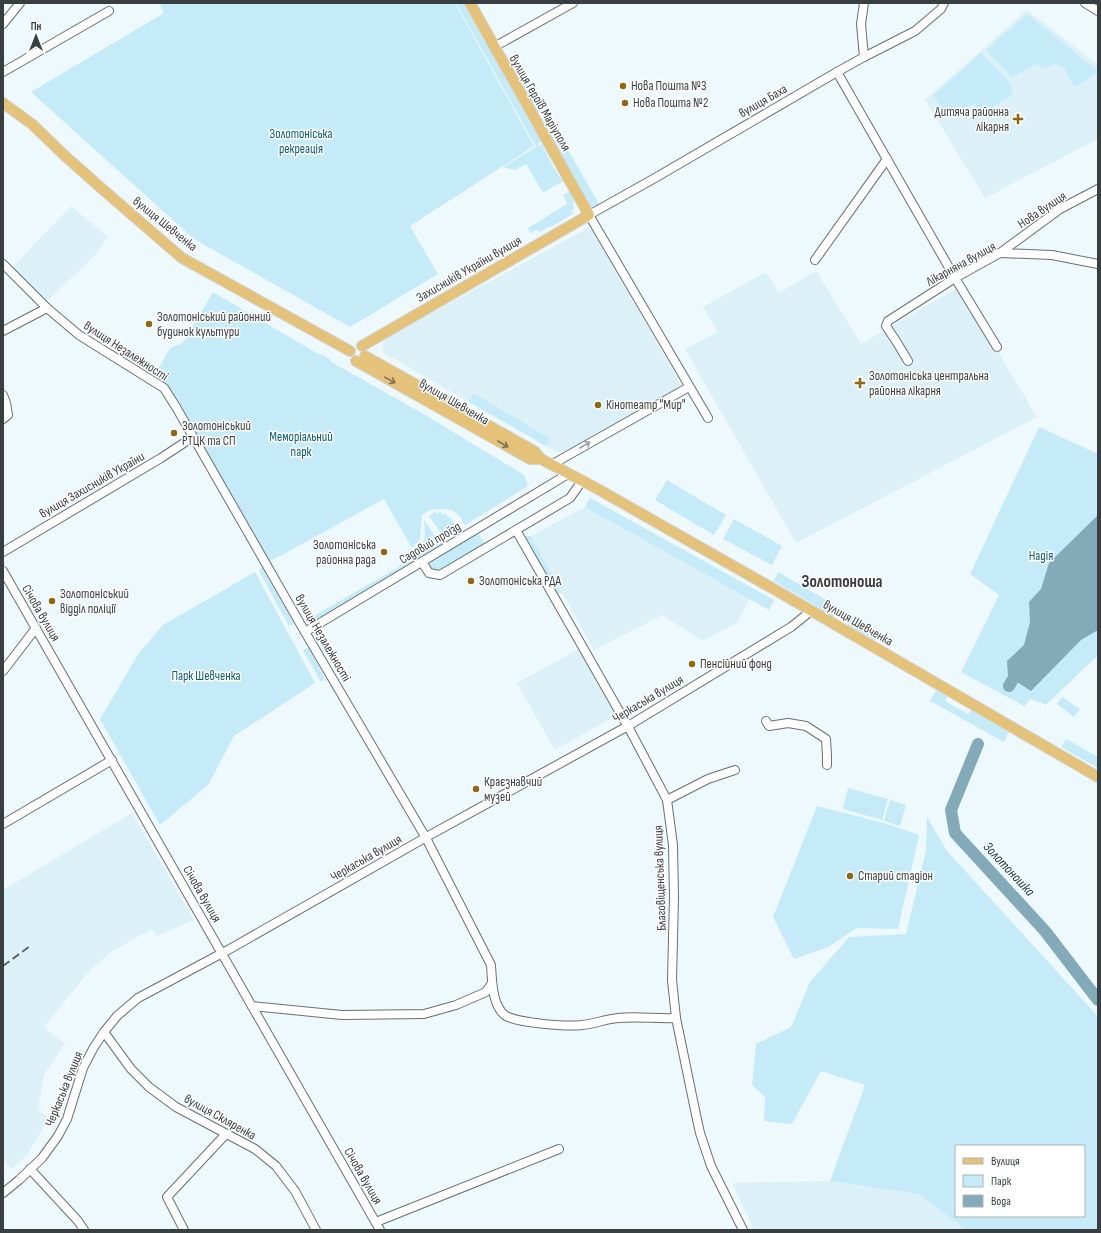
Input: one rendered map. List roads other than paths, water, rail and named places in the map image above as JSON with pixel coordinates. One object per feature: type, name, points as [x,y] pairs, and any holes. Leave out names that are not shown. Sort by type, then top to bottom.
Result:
[{"type":"main road","name":"вулиця Героїв Маріуполя","points":[[470,3],[589,215]]},
{"type":"main road","name":"вулиця Шевченка","points":[[3,103],[32,124],[64,155],[182,258],[350,351]]},
{"type":"main road","name":"Захисників України вулиця","points":[[350,351],[354,345],[357,345],[361,354],[589,215]]},
{"type":"main road","name":"вулиця Шевченка","points":[[361,354],[530,459],[541,459],[596,488],[1098,777]]},
{"type":"street","points":[[3,24],[20,3]]},
{"type":"street","points":[[494,47],[573,3]]},
{"type":"street","points":[[864,3],[861,24],[864,57]]},
{"type":"street","name":"вулиця Баха","points":[[589,215],[837,72],[915,31],[941,9],[944,3]]},
{"type":"street","points":[[1085,3],[1098,11]]},
{"type":"street","points":[[3,72],[109,11]]},
{"type":"street","points":[[837,72],[955,278],[997,348]]},
{"type":"street","points":[[815,260],[887,158]]},
{"type":"street","name":"Нова вулиця","points":[[1000,253],[1060,209],[1098,189]]},
{"type":"street","points":[[589,215],[708,418]]},
{"type":"street","name":"Лікарняна вулиця","points":[[908,361],[886,326],[888,321],[955,278],[1000,253],[1052,255],[1098,264]]},
{"type":"street","name":"вулиця Незалежності","points":[[3,264],[47,308],[79,336],[164,388],[426,838],[491,965],[492,983],[497,1006],[506,1015],[519,1020],[558,1025],[582,1025],[618,1018],[676,1018]]},
{"type":"street","points":[[3,331],[47,308]]},
{"type":"street","points":[[551,465],[690,387]]},
{"type":"street","points":[[3,395],[8,415],[3,419]]},
{"type":"street","name":"вулиця Захисників України","points":[[3,552],[161,458],[193,437]]},
{"type":"street","name":"Садовий проїзд","points":[[305,632],[568,474]]},
{"type":"street","points":[[422,562],[429,573],[440,575],[570,498],[582,481]]},
{"type":"street","name":"Благовіщенська вулиця","points":[[516,530],[628,726],[667,800],[673,845],[674,897],[672,980],[676,1018],[700,1133],[711,1166],[743,1230]]},
{"type":"street","name":"Січова вулиця","points":[[3,571],[380,1230]]},
{"type":"street","name":"Черкаська вулиця","points":[[5,1189],[42,1158],[58,1136],[67,1119],[83,1068],[94,1047],[117,1016],[138,998],[222,953],[628,726],[791,627],[811,611]]},
{"type":"street","points":[[3,670],[36,628]]},
{"type":"street","points":[[766,721],[770,726],[788,723],[806,726],[826,739],[827,765]]},
{"type":"street","points":[[3,824],[112,760]]},
{"type":"street","points":[[667,800],[708,779],[735,770]]},
{"type":"street","points":[[252,1006],[342,1015],[424,1014],[456,1005],[486,992],[492,983]]},
{"type":"street","name":"вулиця Скляренка","points":[[104,1032],[131,1069],[149,1087],[176,1107],[255,1149],[276,1166],[294,1191],[316,1230]]},
{"type":"street","points":[[184,1230],[167,1197],[226,1134]]},
{"type":"street","points":[[376,1222],[559,1149]]},
{"type":"street","points":[[30,1169],[78,1221],[84,1230]]},
{"type":"water","points":[[1098,515],[1098,630],[1081,640],[1031,691],[1008,676],[1007,661],[1024,645],[1030,622],[1029,602],[1041,589],[1049,563]]},
{"type":"waterway","name":"Золотоношка","points":[[1009,686],[1021,665]]},
{"type":"waterway","name":"Золотоношка","points":[[978,744],[951,810],[955,833],[1045,931],[1098,1000]]},
{"type":"railway","points":[[3,966],[30,946]]},
{"type":"place","name":"Нова Пошта №3","points":[[623,86]]},
{"type":"place","name":"Нова Пошта №2","points":[[625,103]]},
{"type":"place","name":"Дитяча районна лікарня","points":[[1018,119]]},
{"type":"place","name":"Золотоніський районний будинок культури","points":[[149,324]]},
{"type":"place","name":"Золотоніська центральна районна лікарня","points":[[860,383]]},
{"type":"place","name":"Кінотеатр \"Мир\"","points":[[598,405]]},
{"type":"place","name":"Золотоніський РТЦК та СП","points":[[174,433]]},
{"type":"place","name":"Золотоніська районна рада","points":[[384,552]]},
{"type":"place","name":"Золотоніська РДА","points":[[471,581]]},
{"type":"place","name":"Золотоніський відділ поліції","points":[[52,601]]},
{"type":"place","name":"Пенсійний фонд","points":[[692,664]]},
{"type":"place","name":"Краєзнавчий музей","points":[[476,789]]},
{"type":"place","name":"Старий стадіон","points":[[850,876]]},
{"type":"district","name":"Золотоноша","points":[[842,582]]},
{"type":"park label","name":"Золотоніська рекреація","points":[[301,142]]},
{"type":"park label","name":"Меморіальний парк","points":[[301,444]]},
{"type":"park label","name":"Надія","points":[[1041,556]]},
{"type":"park label","name":"Парк Шевченка","points":[[206,676]]}]
